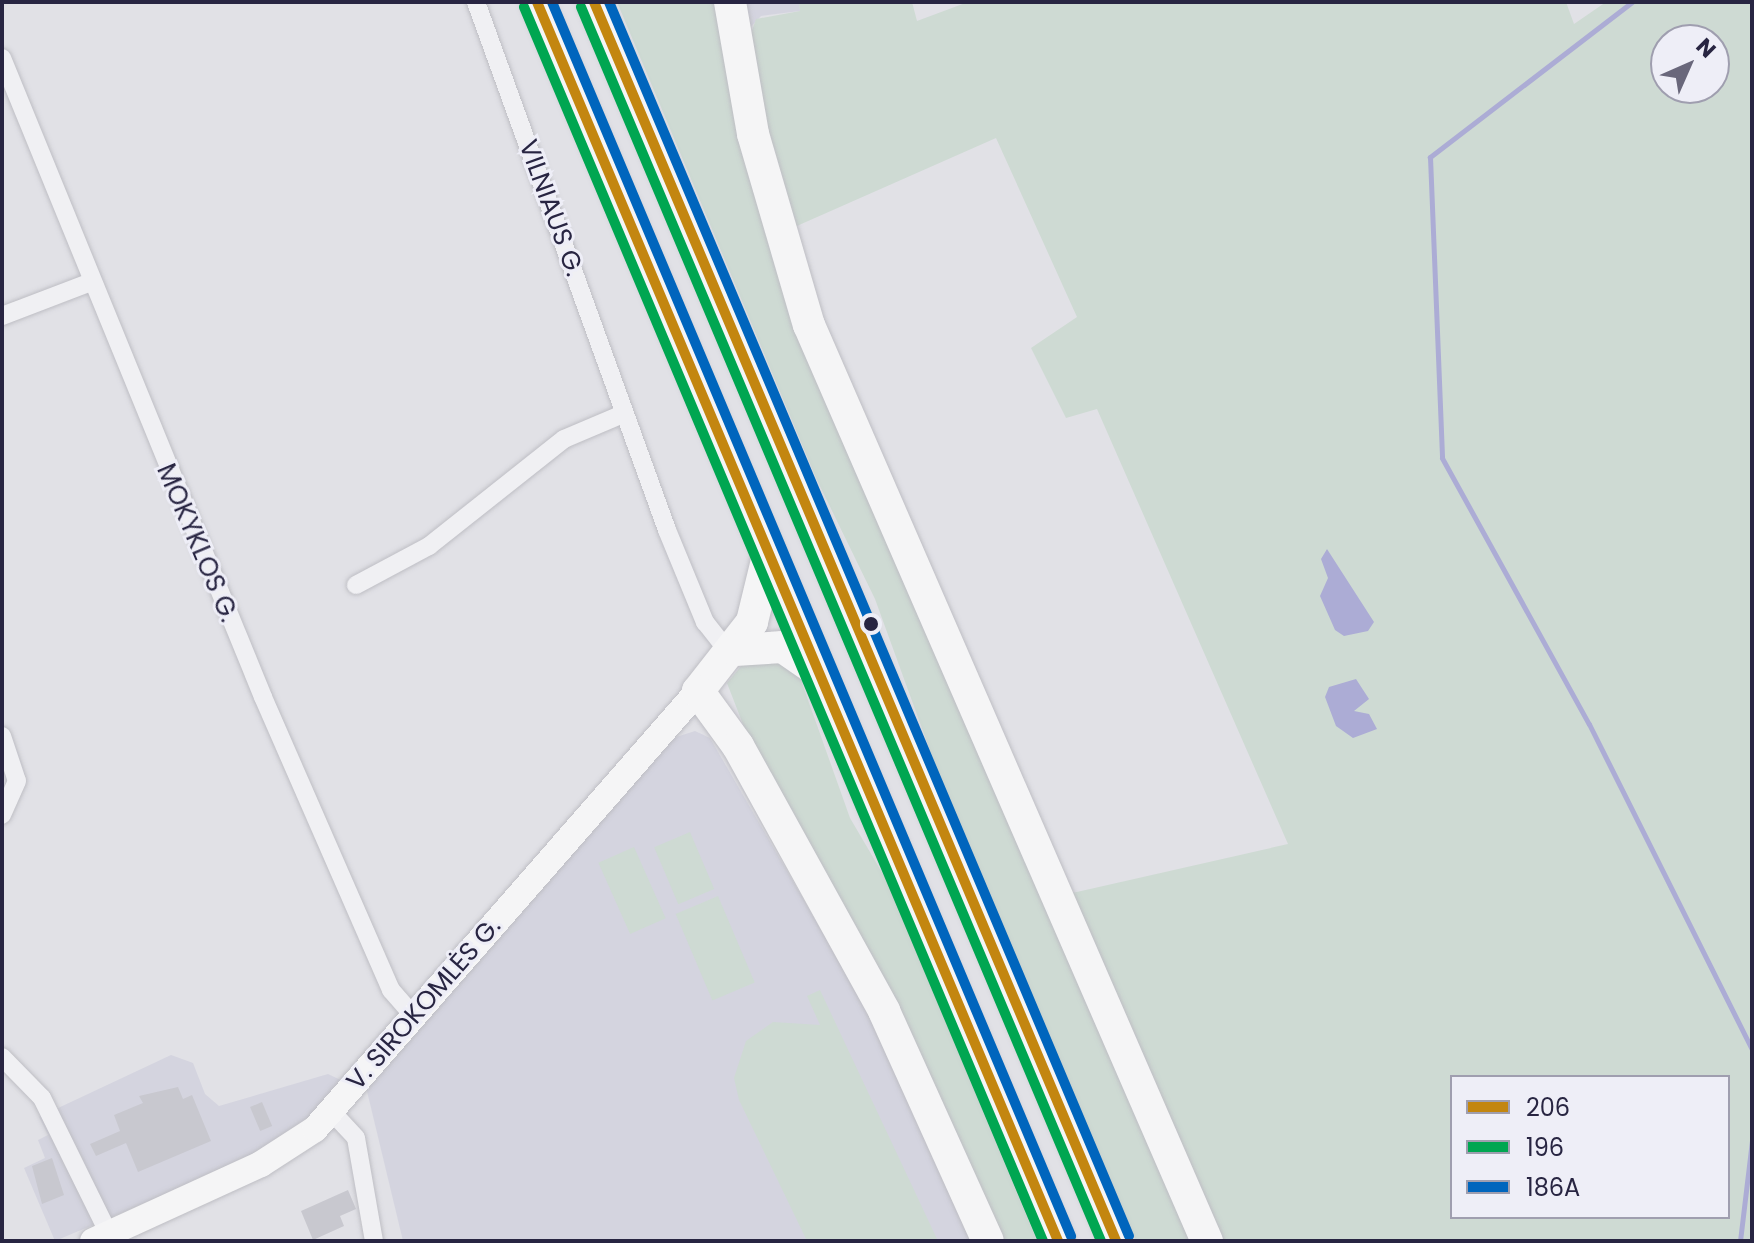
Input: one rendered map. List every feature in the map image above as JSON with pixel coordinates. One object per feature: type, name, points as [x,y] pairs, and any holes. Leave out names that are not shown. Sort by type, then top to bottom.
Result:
[{"type":"highway","points":[[537,2],[1058,1241]]},
{"type":"highway","points":[[594,2],[1116,1241]]},
{"type":"highway","points":[[730,2],[753,134],[809,325],[1207,1241]]},
{"type":"highway","points":[[769,552],[760,603],[733,652],[698,691],[738,746],[884,1011],[988,1241]]},
{"type":"highway","points":[[733,652],[783,647],[820,672]]},
{"type":"main road","name":"V. SIROKOMLĖS G.","points":[[101,1237],[283,1153],[332,1112],[698,691]]},
{"type":"street","name":"VILNIAUS G.","points":[[476,2],[623,414],[705,622],[733,652]]},
{"type":"street","name":"MOKYKLOS G.","points":[[2,58],[156,447],[391,990],[414,1016]]},
{"type":"street","points":[[2,316],[91,282]]},
{"type":"street","points":[[356,585],[429,546],[564,439],[623,414]]},
{"type":"street","points":[[2,736],[17,781],[2,815]]},
{"type":"street","points":[[2,1057],[42,1098],[101,1237]]},
{"type":"street","points":[[332,1112],[356,1138],[374,1241]]},
{"type":"shaded area","points":[[617,2],[717,2],[761,219],[806,347],[1194,1241],[1136,1241],[940,778],[875,599],[816,478]]},
{"type":"shaded area","points":[[742,2],[799,2],[800,11],[761,16],[747,31]]},
{"type":"shaded area","points":[[799,2],[912,2],[917,21],[968,2],[1566,2],[1574,24],[1606,2],[1752,2],[1752,1241],[1221,1241],[1068,894],[1288,844],[1097,409],[1066,418],[1031,348],[1077,317],[996,138],[790,229],[747,45],[756,19],[800,11]]},
{"type":"shaded area","points":[[753,652],[797,669],[850,818],[887,881],[1037,1241],[998,1241],[756,758],[727,683]]},
{"type":"shaded area","points":[[695,731],[710,738],[879,1030],[973,1241],[403,1241],[366,1087],[670,739]]},
{"type":"shaded area","points":[[690,832],[714,889],[678,904],[654,847]]},
{"type":"shaded area","points":[[634,847],[666,918],[630,934],[598,863]]},
{"type":"shaded area","points":[[718,896],[755,983],[712,1001],[676,914]]},
{"type":"shaded area","points":[[820,990],[938,1241],[807,1241],[739,1100],[734,1078],[746,1041],[773,1022],[820,1025],[807,996]]},
{"type":"shaded area","points":[[171,1055],[193,1063],[205,1094],[219,1106],[328,1074],[347,1083],[277,1147],[55,1241],[24,1168],[45,1158],[38,1140],[48,1135],[39,1117]]},
{"type":"water","points":[[1327,549],[1374,622],[1368,631],[1344,636],[1335,630],[1320,596],[1328,578],[1321,559]]},
{"type":"water","points":[[1356,679],[1369,699],[1354,711],[1369,714],[1377,729],[1353,738],[1336,726],[1325,697],[1329,687]]},
{"type":"building","points":[[178,1087],[183,1099],[192,1095],[211,1141],[138,1172],[126,1143],[96,1156],[90,1144],[120,1131],[114,1115],[143,1103],[139,1096]]},
{"type":"building","points":[[262,1102],[272,1126],[260,1131],[250,1107]]},
{"type":"building","points":[[52,1158],[64,1195],[42,1204],[32,1166]]},
{"type":"building","points":[[348,1190],[356,1209],[340,1216],[344,1226],[313,1240],[301,1211]]},
{"type":"waterway","points":[[1632,2],[1430,157],[1442,458],[1589,724],[1752,1050]]},
{"type":"waterway","points":[[1740,1241],[1752,1140]]},
{"type":"transit line","name":"206","points":[[537,2],[1058,1241]]},
{"type":"transit line","name":"186A","points":[[552,2],[1071,1236]]},
{"type":"transit line","name":"206","points":[[594,2],[1116,1241]]},
{"type":"transit line","name":"186A","points":[[609,2],[1129,1236]]},
{"type":"transit line","name":"196","points":[[524,7],[1043,1241]]},
{"type":"transit line","name":"196","points":[[581,7],[1101,1241]]}]
